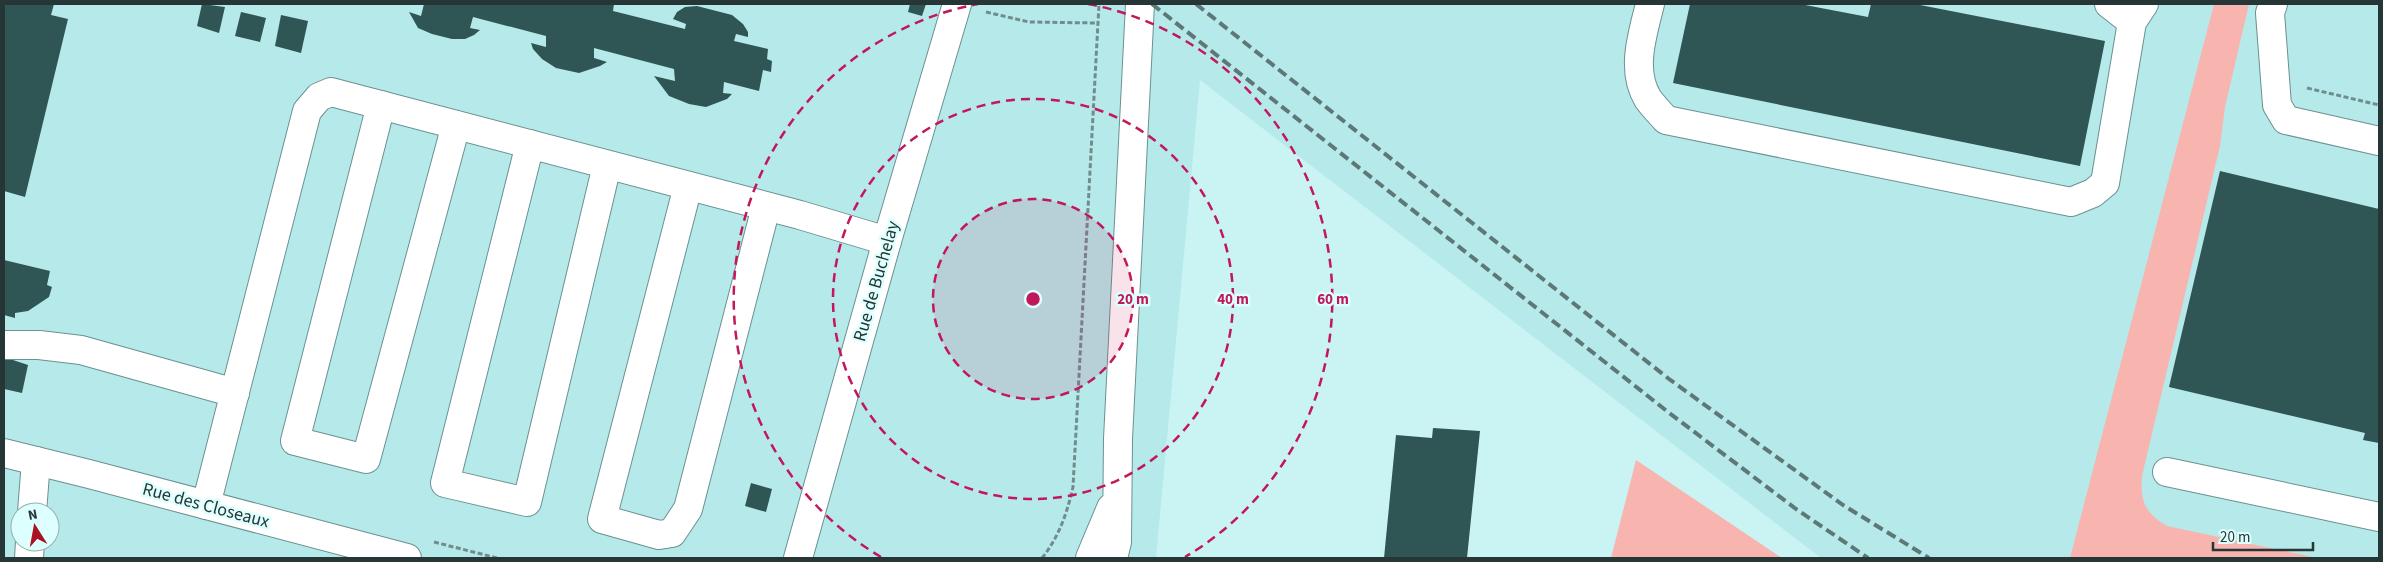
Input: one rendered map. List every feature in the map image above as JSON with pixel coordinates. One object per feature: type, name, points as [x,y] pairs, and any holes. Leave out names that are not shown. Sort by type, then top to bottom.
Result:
[{"type":"street","name":"Rue de Buchelay","points":[[798,558],[887,241],[957,4]]},
{"type":"street","points":[[1113,558],[1117,542],[1116,495],[1140,4]]},
{"type":"street","points":[[1650,4],[1639,48],[1640,76],[1647,98],[1666,120],[2071,202],[2093,193],[2105,182],[2138,13],[2108,4]]},
{"type":"street","points":[[2273,4],[2270,13],[2277,106],[2286,120],[2379,142]]},
{"type":"street","points":[[206,505],[307,111],[319,97],[331,92],[688,186],[887,241]]},
{"type":"street","points":[[381,105],[295,441],[366,459],[456,125]]},
{"type":"street","points":[[530,144],[445,482],[527,502],[607,165]]},
{"type":"street","points":[[688,186],[602,519],[659,535],[672,533],[688,510],[766,207]]},
{"type":"street","points":[[4,346],[39,345],[81,350],[235,393]]},
{"type":"street","name":"Rue des Closeaux","points":[[4,453],[407,558]]},
{"type":"street","points":[[33,502],[36,461]]},
{"type":"street","points":[[2167,472],[2379,517]]},
{"type":"street","points":[[1090,558],[1116,495]]},
{"type":"path","points":[[957,4],[1029,22],[1098,23]]},
{"type":"path","points":[[1042,558],[1051,548],[1065,517],[1073,487],[1099,4]]},
{"type":"path","points":[[2275,82],[2379,105]]},
{"type":"shaded area","points":[[4,4],[2379,4],[2379,558],[1821,558],[1200,80],[1156,558],[4,558]]},
{"type":"shaded area","points":[[2214,4],[2249,4],[2225,107],[2220,146],[2142,476],[2143,499],[2149,511],[2167,526],[2318,558],[2070,558]]},
{"type":"shaded area","points":[[1636,460],[1782,558],[1611,558]]},
{"type":"building","points":[[4,4],[54,4],[51,15],[68,19],[25,197],[4,191]]},
{"type":"building","points":[[202,4],[225,7],[219,33],[197,26]]},
{"type":"building","points":[[424,4],[614,4],[613,11],[685,29],[686,24],[673,19],[677,12],[685,7],[697,6],[732,15],[743,24],[748,32],[748,37],[736,34],[734,41],[768,49],[767,59],[772,61],[771,72],[763,70],[759,91],[724,82],[723,93],[732,94],[727,99],[706,107],[689,104],[669,96],[654,76],[675,81],[674,69],[594,48],[594,58],[607,62],[579,73],[556,68],[542,59],[533,49],[531,43],[546,47],[546,36],[473,17],[470,28],[480,30],[465,39],[452,39],[432,34],[418,28],[409,12],[421,16]]},
{"type":"building","points":[[910,4],[926,4],[922,16],[908,12]]},
{"type":"building","points":[[1690,4],[1800,4],[1868,17],[1871,4],[1915,4],[2105,41],[2080,166],[1673,83]]},
{"type":"building","points":[[241,12],[266,18],[260,42],[235,36]]},
{"type":"building","points":[[281,15],[308,21],[301,53],[275,46]]},
{"type":"building","points":[[2220,171],[2379,209],[2379,443],[2363,440],[2365,433],[2169,387]]},
{"type":"building","points":[[4,260],[50,271],[47,285],[52,287],[49,297],[28,311],[15,313],[15,318],[4,315]]},
{"type":"building","points":[[4,357],[28,365],[22,393],[4,389]]},
{"type":"building","points":[[1433,428],[1480,431],[1467,558],[1384,558],[1396,435],[1432,438]]},
{"type":"building","points":[[751,483],[772,489],[766,512],[745,506]]},
{"type":"railway","points":[[1152,4],[1668,412],[1796,509],[1868,558]]},
{"type":"railway","points":[[1196,4],[1669,379],[1843,505],[1929,558]]}]
